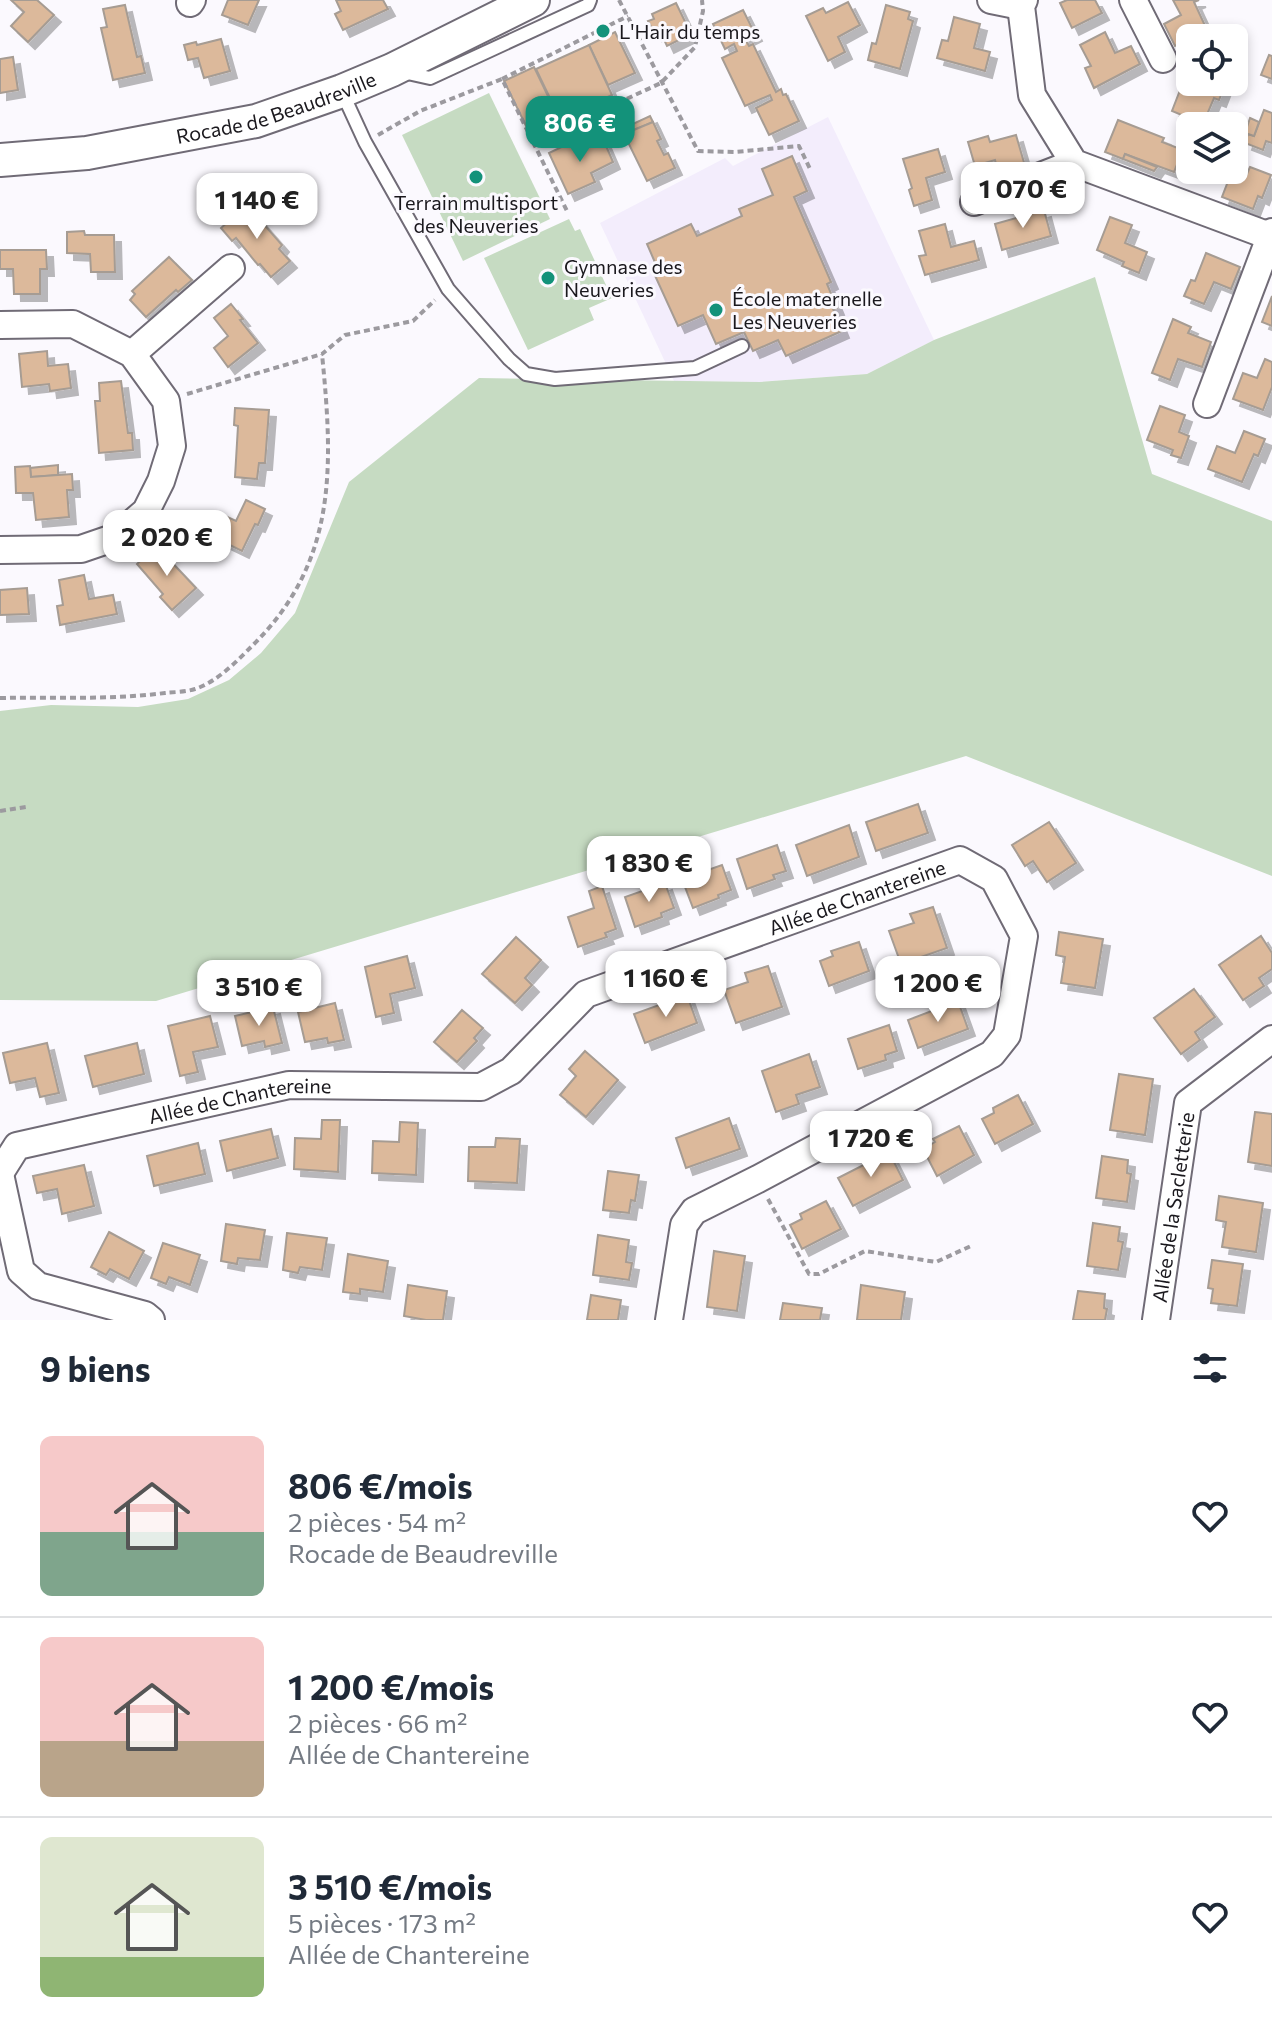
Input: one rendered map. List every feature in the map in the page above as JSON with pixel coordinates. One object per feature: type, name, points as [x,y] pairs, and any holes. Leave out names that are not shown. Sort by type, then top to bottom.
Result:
[{"type":"street","name":"Rocade de Beaudreville","points":[[0,160],[87,153],[256,121],[392,70],[533,0]]},
{"type":"street","points":[[991,0],[1022,3],[1032,95],[1074,163],[1271,235],[1207,404]]},
{"type":"street","points":[[1133,0],[1163,59]]},
{"type":"street","points":[[974,202],[1074,163]]},
{"type":"street","points":[[132,354],[231,268]]},
{"type":"street","points":[[0,325],[73,324],[132,354],[166,401],[172,446],[161,481],[146,511],[116,537],[81,549],[0,550]]},
{"type":"street","name":"Allée de Chantereine","points":[[151,1320],[145,1315],[38,1286],[21,1271],[0,1174],[17,1146],[289,1085],[481,1087],[511,1071],[586,994],[960,860],[994,879],[1024,936],[1007,1035],[992,1054],[694,1211],[684,1225],[669,1320]]},
{"type":"street","name":"Allée de la Sacletterie","points":[[1156,1320],[1188,1103],[1272,1039]]},
{"type":"lane","points":[[392,70],[430,78],[588,5],[590,0]]},
{"type":"lane","points":[[342,91],[365,142],[448,289],[526,374],[555,379],[695,368],[742,346]]},
{"type":"path","points":[[619,0],[698,151],[735,152],[799,146],[811,171]]},
{"type":"path","points":[[533,142],[661,83],[695,47],[703,11],[702,0]]},
{"type":"path","points":[[365,142],[420,111],[502,79],[628,16]]},
{"type":"path","points":[[502,79],[567,211]]},
{"type":"path","points":[[166,401],[322,354],[345,335],[413,321],[448,289]]},
{"type":"path","points":[[0,698],[137,696],[196,689],[228,670],[262,637],[289,601],[306,571],[324,513],[329,468],[322,354]]},
{"type":"path","points":[[0,811],[26,807]]},
{"type":"path","points":[[758,1179],[809,1274],[819,1274],[865,1251],[936,1262],[971,1246]]},
{"type":"shaded area","points":[[828,117],[934,340],[867,374],[760,382],[674,381],[600,223],[725,158],[733,166]]},
{"type":"green space","name":"Terrain multisport des Neuveries","points":[[489,93],[550,219],[463,261],[402,135]]},
{"type":"green space","name":"Gymnase des Neuveries","points":[[569,219],[575,231],[580,229],[612,298],[589,308],[594,320],[528,350],[484,258]]},
{"type":"green space","points":[[1095,277],[1152,474],[1272,521],[1272,876],[966,756],[156,1001],[0,1000],[0,711],[51,705],[138,707],[188,699],[229,680],[261,653],[295,613],[349,482],[479,378],[760,382],[867,374],[934,340]]},
{"type":"building","points":[[11,0],[37,0],[54,15],[28,42],[11,26],[24,12]]},
{"type":"building","points":[[228,0],[259,0],[248,25],[222,15]]},
{"type":"building","points":[[336,0],[383,0],[388,9],[343,30],[335,14],[341,11]]},
{"type":"building","points":[[1095,0],[1102,13],[1072,28],[1060,3]]},
{"type":"building","points":[[1173,0],[1199,0],[1194,2],[1204,24],[1176,24],[1175,46],[1164,24],[1181,15]]},
{"type":"building","points":[[848,2],[860,25],[838,37],[845,52],[828,61],[806,16],[823,8],[826,13]]},
{"type":"building","points":[[676,3],[691,34],[667,46],[660,31],[655,34],[648,21],[654,19],[652,14]]},
{"type":"building","points":[[125,5],[137,57],[141,56],[145,73],[113,80],[101,28],[107,27],[103,9]]},
{"type":"building","points":[[886,5],[910,12],[908,19],[913,21],[900,69],[868,60],[872,43],[876,44]]},
{"type":"building","points":[[743,10],[755,34],[745,39],[749,46],[753,44],[776,92],[781,89],[783,95],[786,94],[799,121],[769,135],[756,108],[772,100],[770,95],[745,106],[722,58],[737,51],[734,44],[725,49],[713,24]]},
{"type":"building","points":[[954,17],[980,24],[974,48],[990,52],[985,71],[937,58],[942,40],[948,41]]},
{"type":"building","points":[[615,32],[635,73],[608,85],[589,45]]},
{"type":"building","points":[[1105,32],[1115,53],[1131,46],[1140,64],[1094,88],[1085,68],[1091,66],[1080,45]]},
{"type":"building","points":[[221,39],[230,71],[204,78],[198,58],[188,60],[184,45]]},
{"type":"building","points":[[589,45],[612,95],[560,119],[536,69]]},
{"type":"building","points":[[1269,55],[1272,56],[1272,79],[1261,75]]},
{"type":"building","points":[[13,57],[18,90],[0,93],[0,59]]},
{"type":"building","points":[[534,67],[559,119],[529,132],[504,81]]},
{"type":"building","points":[[1178,96],[1221,96],[1219,100],[1214,98],[1208,112],[1172,111]]},
{"type":"building","points":[[1264,110],[1272,113],[1272,143],[1266,141],[1263,150],[1248,144],[1248,134],[1254,136]]},
{"type":"building","points":[[650,116],[653,122],[624,134],[622,129]]},
{"type":"building","points":[[1250,118],[1259,122],[1254,136],[1248,134]]},
{"type":"building","points":[[1118,120],[1164,138],[1162,142],[1176,147],[1176,167],[1174,172],[1125,154],[1123,159],[1105,152]]},
{"type":"building","points":[[653,122],[661,139],[657,141],[664,155],[668,153],[675,168],[647,181],[624,134]]},
{"type":"building","points":[[1016,135],[1025,166],[999,175],[995,160],[975,166],[968,142],[988,136],[990,142]]},
{"type":"building","points":[[603,139],[613,162],[591,173],[595,182],[568,194],[549,153],[576,140],[580,149]]},
{"type":"building","points":[[938,149],[945,172],[926,178],[932,200],[914,206],[903,159]]},
{"type":"building","points":[[1125,154],[1157,167],[1154,171],[1123,159]]},
{"type":"building","points":[[792,156],[807,191],[794,197],[831,282],[827,284],[842,331],[786,356],[778,340],[753,351],[744,332],[716,344],[703,315],[678,326],[652,269],[657,267],[647,244],[691,224],[697,236],[742,216],[739,209],[773,195],[762,169]]},
{"type":"building","points":[[1250,167],[1271,175],[1262,198],[1258,196],[1253,209],[1222,197],[1227,184],[1248,184]]},
{"type":"building","points":[[247,205],[282,245],[279,249],[290,261],[271,277],[236,238],[232,241],[221,228]]},
{"type":"building","points":[[1044,210],[1051,236],[1002,250],[995,224]]},
{"type":"building","points":[[1110,217],[1132,225],[1125,243],[1147,252],[1139,273],[1122,266],[1124,262],[1097,250]]},
{"type":"building","points":[[945,224],[951,247],[974,241],[979,260],[925,275],[919,256],[926,255],[919,231]]},
{"type":"building","points":[[84,231],[85,235],[114,235],[115,272],[91,272],[90,254],[67,253],[67,232]]},
{"type":"building","points":[[0,250],[46,250],[47,269],[40,269],[40,294],[14,294],[13,269],[0,269]]},
{"type":"building","points":[[1206,253],[1240,267],[1231,289],[1214,282],[1204,304],[1184,296],[1191,280],[1195,281]]},
{"type":"building","points":[[169,257],[192,280],[146,317],[130,300],[135,294],[132,291]]},
{"type":"building","points":[[1272,296],[1272,326],[1262,322]]},
{"type":"building","points":[[231,304],[258,343],[228,367],[214,348],[228,336],[214,318]]},
{"type":"building","points":[[1173,319],[1191,327],[1188,333],[1211,342],[1202,367],[1178,359],[1170,380],[1152,373]]},
{"type":"building","points":[[47,351],[48,366],[68,364],[71,388],[50,391],[49,384],[22,387],[19,354]]},
{"type":"building","points":[[1265,359],[1272,362],[1272,387],[1263,410],[1233,399],[1243,373],[1257,378]]},
{"type":"building","points":[[121,381],[133,450],[99,453],[95,401],[100,401],[99,383]]},
{"type":"building","points":[[1160,406],[1185,415],[1179,432],[1189,436],[1181,458],[1171,455],[1173,450],[1147,440]]},
{"type":"building","points":[[235,408],[269,410],[265,463],[259,463],[257,479],[235,477],[238,426],[234,425]]},
{"type":"building","points":[[1244,431],[1265,439],[1258,456],[1254,454],[1242,482],[1208,469],[1217,446],[1235,453]]},
{"type":"building","points":[[58,465],[58,475],[31,477],[30,468]]},
{"type":"building","points":[[30,466],[31,477],[72,474],[73,490],[67,490],[69,517],[36,520],[33,493],[16,493],[15,467]]},
{"type":"building","points":[[246,500],[265,509],[242,551],[209,535],[219,513],[236,521]]},
{"type":"building","points":[[153,549],[158,555],[162,552],[196,588],[172,610],[160,597],[163,594],[137,564]]},
{"type":"building","points":[[84,575],[89,599],[113,595],[117,614],[60,625],[57,606],[63,605],[59,580]]},
{"type":"building","points":[[27,588],[29,614],[0,615],[0,590]]},
{"type":"building","points":[[918,804],[928,833],[876,851],[866,822]]},
{"type":"building","points":[[1049,822],[1076,863],[1047,882],[1033,861],[1025,866],[1012,845]]},
{"type":"building","points":[[849,825],[859,857],[807,876],[796,845]]},
{"type":"building","points":[[777,845],[786,871],[773,875],[775,879],[747,889],[737,859]]},
{"type":"building","points":[[722,865],[731,890],[693,908],[682,879]]},
{"type":"building","points":[[665,883],[674,908],[661,913],[662,917],[635,927],[625,897]]},
{"type":"building","points":[[602,886],[616,929],[605,933],[607,937],[578,947],[568,917],[594,908],[589,891]]},
{"type":"building","points":[[933,907],[947,948],[901,964],[889,931],[914,923],[910,914]]},
{"type":"building","points":[[1059,932],[1103,939],[1095,988],[1061,983],[1065,957],[1056,955]]},
{"type":"building","points":[[1261,936],[1272,953],[1272,969],[1259,978],[1264,986],[1243,1000],[1219,965]]},
{"type":"building","points":[[516,937],[541,960],[525,978],[532,985],[515,1003],[482,974]]},
{"type":"building","points":[[859,942],[869,971],[829,986],[820,961],[833,956],[831,951]]},
{"type":"building","points":[[407,956],[415,988],[390,994],[394,1013],[376,1017],[365,967]]},
{"type":"building","points":[[768,966],[782,1007],[736,1023],[724,990],[748,982],[745,973]]},
{"type":"building","points":[[1194,989],[1215,1017],[1195,1032],[1200,1040],[1181,1054],[1154,1018]]},
{"type":"building","points":[[687,995],[697,1023],[645,1043],[634,1014]]},
{"type":"building","points":[[958,1001],[968,1029],[918,1048],[908,1020]]},
{"type":"building","points":[[335,1003],[344,1040],[328,1043],[327,1038],[305,1042],[298,1012]]},
{"type":"building","points":[[273,1007],[282,1043],[265,1047],[264,1041],[242,1046],[235,1016]]},
{"type":"building","points":[[462,1010],[483,1028],[474,1038],[477,1041],[457,1062],[434,1042]]},
{"type":"building","points":[[210,1016],[218,1047],[193,1052],[198,1072],[180,1076],[168,1026]]},
{"type":"building","points":[[889,1025],[897,1051],[885,1055],[886,1060],[858,1069],[848,1039]]},
{"type":"building","points":[[47,1043],[59,1093],[40,1097],[35,1078],[10,1083],[3,1053]]},
{"type":"building","points":[[137,1043],[144,1074],[93,1087],[85,1056]]},
{"type":"building","points":[[585,1051],[618,1080],[586,1117],[560,1095],[576,1076],[569,1069]]},
{"type":"building","points":[[809,1054],[820,1087],[796,1095],[799,1104],[776,1112],[762,1071]]},
{"type":"building","points":[[1119,1074],[1153,1079],[1145,1135],[1110,1130]]},
{"type":"building","points":[[1018,1095],[1033,1124],[995,1144],[982,1119],[994,1113],[993,1108]]},
{"type":"building","points":[[1255,1112],[1272,1114],[1272,1166],[1248,1162]]},
{"type":"building","points":[[729,1118],[740,1149],[686,1168],[676,1138]]},
{"type":"building","points":[[322,1120],[340,1120],[338,1172],[294,1169],[295,1138],[321,1139]]},
{"type":"building","points":[[400,1122],[418,1123],[416,1175],[372,1173],[373,1141],[399,1142]]},
{"type":"building","points":[[959,1126],[974,1155],[937,1176],[923,1149],[935,1142],[933,1139]]},
{"type":"building","points":[[271,1129],[278,1158],[227,1171],[220,1141]]},
{"type":"building","points":[[496,1138],[520,1139],[517,1183],[468,1181],[469,1147],[495,1147]]},
{"type":"building","points":[[198,1143],[205,1174],[154,1186],[147,1156]]},
{"type":"building","points":[[889,1152],[903,1180],[853,1206],[838,1178]]},
{"type":"building","points":[[1102,1156],[1128,1160],[1127,1173],[1131,1174],[1127,1202],[1096,1198]]},
{"type":"building","points":[[84,1165],[94,1206],[62,1214],[57,1189],[37,1193],[33,1176]]},
{"type":"building","points":[[608,1171],[639,1175],[635,1201],[631,1200],[629,1213],[603,1210]]},
{"type":"building","points":[[1219,1196],[1263,1203],[1256,1252],[1222,1247],[1226,1222],[1216,1220]]},
{"type":"building","points":[[826,1201],[841,1229],[802,1249],[790,1225],[802,1219],[800,1214]]},
{"type":"building","points":[[1093,1223],[1120,1227],[1118,1241],[1123,1242],[1118,1270],[1087,1266]]},
{"type":"building","points":[[226,1224],[265,1230],[260,1260],[238,1258],[237,1264],[221,1261]]},
{"type":"building","points":[[109,1232],[144,1251],[129,1279],[110,1269],[106,1275],[91,1267]]},
{"type":"building","points":[[287,1233],[327,1238],[322,1270],[300,1267],[298,1273],[283,1270]]},
{"type":"building","points":[[598,1235],[629,1240],[626,1262],[632,1263],[629,1280],[593,1275]]},
{"type":"building","points":[[163,1243],[200,1255],[190,1285],[169,1277],[166,1284],[151,1278]]},
{"type":"building","points":[[714,1251],[745,1256],[737,1311],[707,1307]]},
{"type":"building","points":[[348,1254],[388,1261],[383,1292],[360,1289],[360,1294],[343,1292]]},
{"type":"building","points":[[1212,1260],[1243,1264],[1237,1306],[1211,1303],[1213,1289],[1208,1288]]},
{"type":"building","points":[[408,1285],[447,1291],[443,1320],[404,1316]]},
{"type":"building","points":[[861,1285],[905,1292],[901,1320],[857,1320]]},
{"type":"building","points":[[1078,1291],[1105,1294],[1105,1320],[1073,1320]]},
{"type":"building","points":[[591,1295],[621,1300],[618,1320],[587,1320]]},
{"type":"building","points":[[783,1303],[822,1308],[820,1320],[780,1320]]},
{"type":"place","name":"L'Hair du temps","points":[[603,31]]},
{"type":"place","name":"Terrain multisport des Neuveries","points":[[476,177]]},
{"type":"place","name":"Gymnase des Neuveries","points":[[548,278]]},
{"type":"place","name":"École maternelle Les Neuveries","points":[[716,310]]}]
